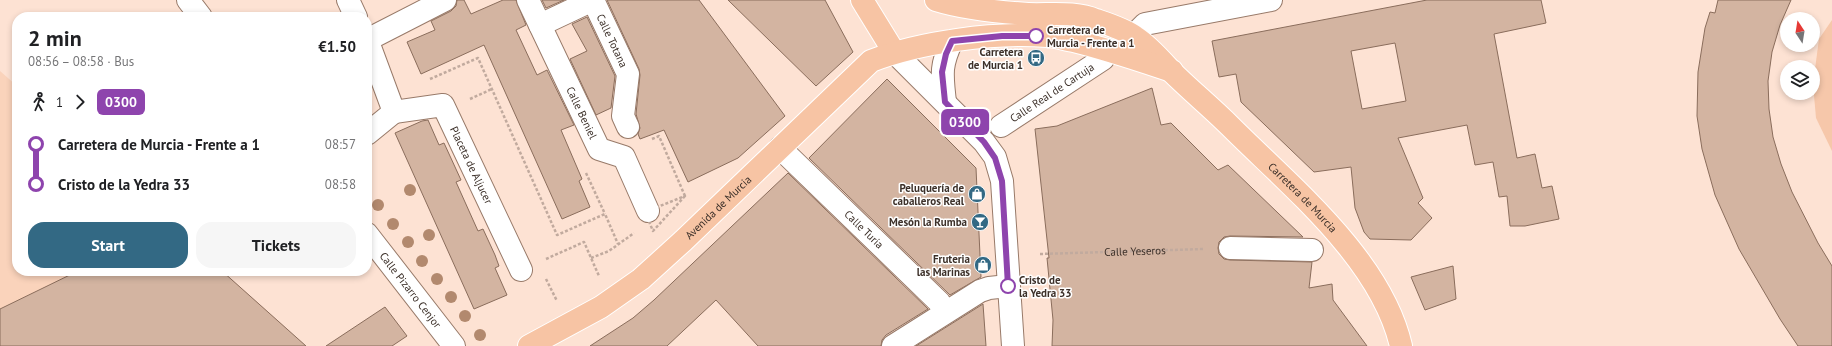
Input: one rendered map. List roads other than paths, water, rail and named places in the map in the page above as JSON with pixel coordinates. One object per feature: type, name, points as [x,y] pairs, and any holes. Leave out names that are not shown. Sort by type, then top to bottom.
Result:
[{"type":"main road","points":[[862,0],[894,52]]},
{"type":"main road","name":"Carretera de Murcia","points":[[936,0],[955,6],[1022,14],[1064,14],[1093,19],[1134,35],[1152,50],[1172,72],[1198,94],[1339,234],[1365,268],[1384,301],[1399,336],[1401,346]]},
{"type":"main road","name":"Carretera de Murcia","points":[[1047,36],[1067,29],[1134,35]]},
{"type":"main road","name":"Carretera de Murcia","points":[[894,52],[952,41],[1002,36],[1047,36],[1102,48],[1172,72]]},
{"type":"main road","name":"Avenida de Murcia","points":[[529,346],[601,307],[641,279],[684,241],[871,61],[894,52]]},
{"type":"street","points":[[188,0],[197,12]]},
{"type":"street","points":[[348,0],[354,12]]},
{"type":"street","points":[[372,37],[444,0]]},
{"type":"street","name":"Calle Beniel","points":[[528,0],[599,149],[624,157],[646,220]]},
{"type":"street","name":"Calle Totana","points":[[540,25],[593,0],[628,74],[622,116],[628,127]]},
{"type":"street","points":[[1134,35],[1144,24],[1271,0]]},
{"type":"street","points":[[945,102],[942,72],[946,54],[952,41]]},
{"type":"street","points":[[894,52],[931,91],[945,102],[984,142],[995,158],[1002,181],[1013,346]]},
{"type":"street","points":[[372,53],[394,112],[372,130]]},
{"type":"street","name":"Calle Real de Cartuja","points":[[1001,126],[1103,59]]},
{"type":"street","name":"Placeta de Aljucer","points":[[394,112],[443,105],[530,266]]},
{"type":"street","name":"Calle Turia","points":[[780,148],[939,302],[945,312]]},
{"type":"street","name":"Calle Pizarro Cenjor","points":[[372,240],[454,346]]},
{"type":"street","points":[[1230,248],[1312,250]]},
{"type":"street","points":[[893,346],[980,291],[989,288],[1008,286]]},
{"type":"place","name":"Carretera de Murcia - Frente a 1","points":[[1036,36]]},
{"type":"place","name":"Carretera de Murcia 1","points":[[1036,58]]},
{"type":"place","name":"Peluquería de caballeros Real","points":[[977,194]]},
{"type":"place","name":"Mesón la Rumba","points":[[980,222]]},
{"type":"place","name":"Fruteria las Marinas","points":[[983,265]]},
{"type":"place","name":"Cristo de la Yedra 33","points":[[1008,286]]}]
